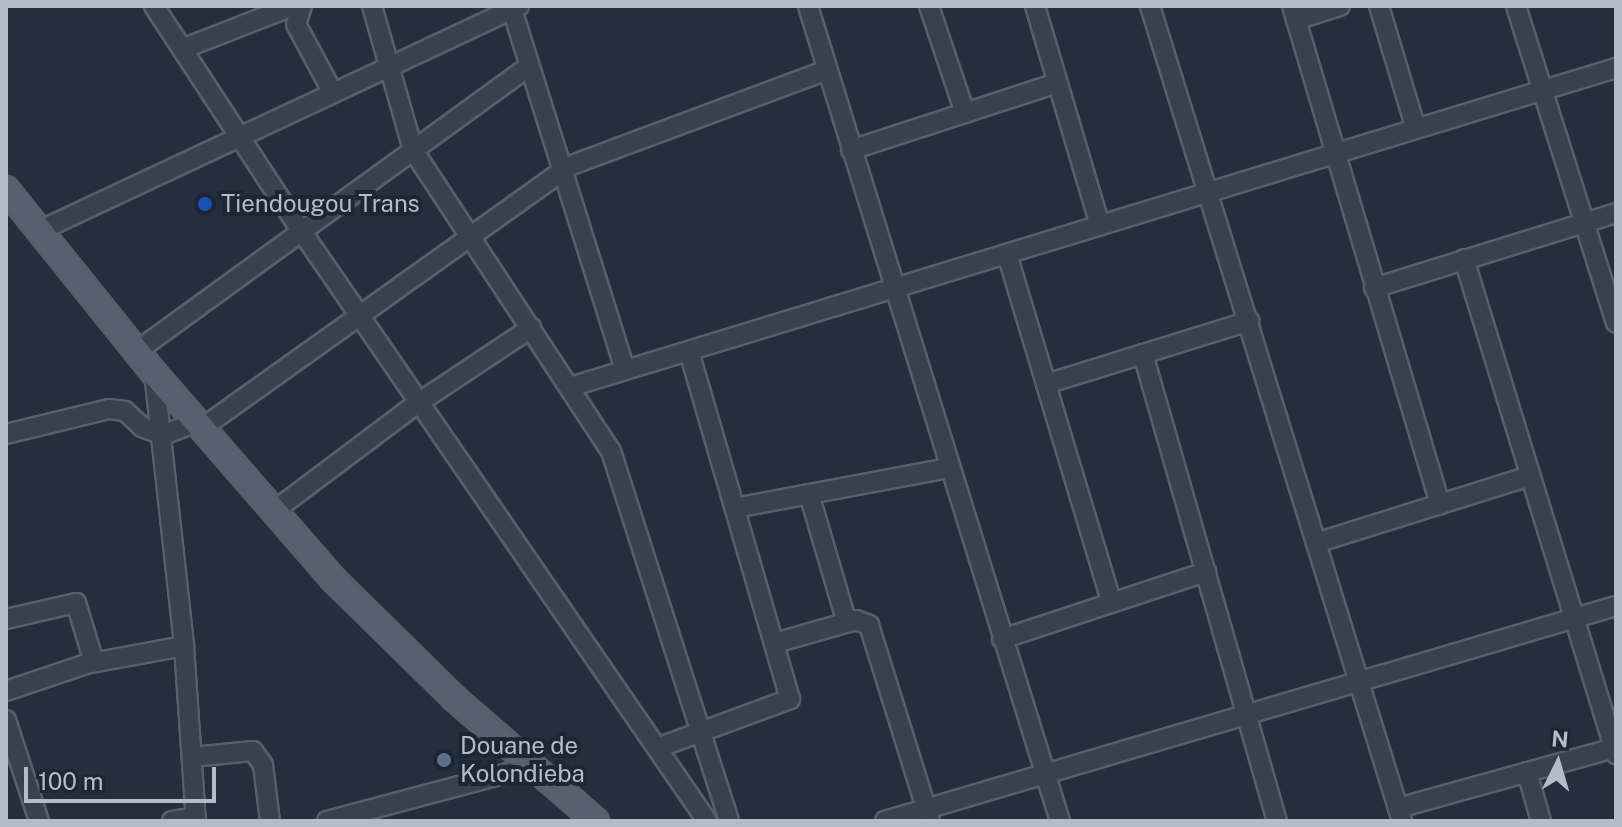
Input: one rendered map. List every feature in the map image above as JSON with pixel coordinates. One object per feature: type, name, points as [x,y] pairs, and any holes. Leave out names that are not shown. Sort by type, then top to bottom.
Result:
[{"type":"main road","points":[[6,189],[154,373],[344,590],[526,761],[596,821]]},
{"type":"street","points":[[154,6],[418,403],[707,821]]},
{"type":"street","points":[[182,49],[293,6]]},
{"type":"street","points":[[302,6],[296,24],[333,93]]},
{"type":"street","points":[[372,6],[413,150],[611,451],[729,821]]},
{"type":"street","points":[[808,6],[948,468],[1060,821]]},
{"type":"street","points":[[929,6],[965,113]]},
{"type":"street","points":[[1035,6],[1100,225]]},
{"type":"street","points":[[1150,6],[1400,814],[1527,772],[1615,751],[1464,259]]},
{"type":"street","points":[[1340,6],[1294,13],[1440,504]]},
{"type":"street","points":[[1379,6],[1416,129]]},
{"type":"street","points":[[1516,6],[1616,323]]},
{"type":"street","points":[[39,231],[514,7],[625,370]]},
{"type":"street","points":[[570,387],[1616,68]]},
{"type":"street","points":[[6,434],[117,408],[163,435],[200,425],[563,170],[827,70]]},
{"type":"street","points":[[137,351],[300,229],[522,71]]},
{"type":"street","points":[[851,150],[1057,83]]},
{"type":"street","points":[[1374,288],[1616,213]]},
{"type":"street","points":[[1007,254],[1112,603]]},
{"type":"street","points":[[1046,384],[1248,321]]},
{"type":"street","points":[[274,511],[418,403],[531,328]]},
{"type":"street","points":[[657,748],[786,704],[789,691],[689,351]]},
{"type":"street","points":[[1143,354],[1277,821]]},
{"type":"street","points":[[154,373],[184,646],[196,819],[172,821]]},
{"type":"street","points":[[735,508],[948,468]]},
{"type":"street","points":[[1316,543],[1530,476]]},
{"type":"street","points":[[809,494],[847,623]]},
{"type":"street","points":[[1002,639],[1206,572]]},
{"type":"street","points":[[6,619],[76,603],[94,662]]},
{"type":"street","points":[[885,821],[928,815],[1045,774],[1616,606]]},
{"type":"street","points":[[775,643],[863,621],[872,631],[928,815]]},
{"type":"street","points":[[6,691],[94,662],[184,646]]},
{"type":"street","points":[[6,720],[39,821]]},
{"type":"street","points":[[192,757],[253,751],[263,765],[270,821]]},
{"type":"street","points":[[327,821],[515,771],[526,761]]},
{"type":"street","points":[[1527,772],[1541,821]]},
{"type":"place","name":"Tiendougou Trans","points":[[205,204]]},
{"type":"place","name":"Douane de Kolondieba","points":[[444,760]]}]
